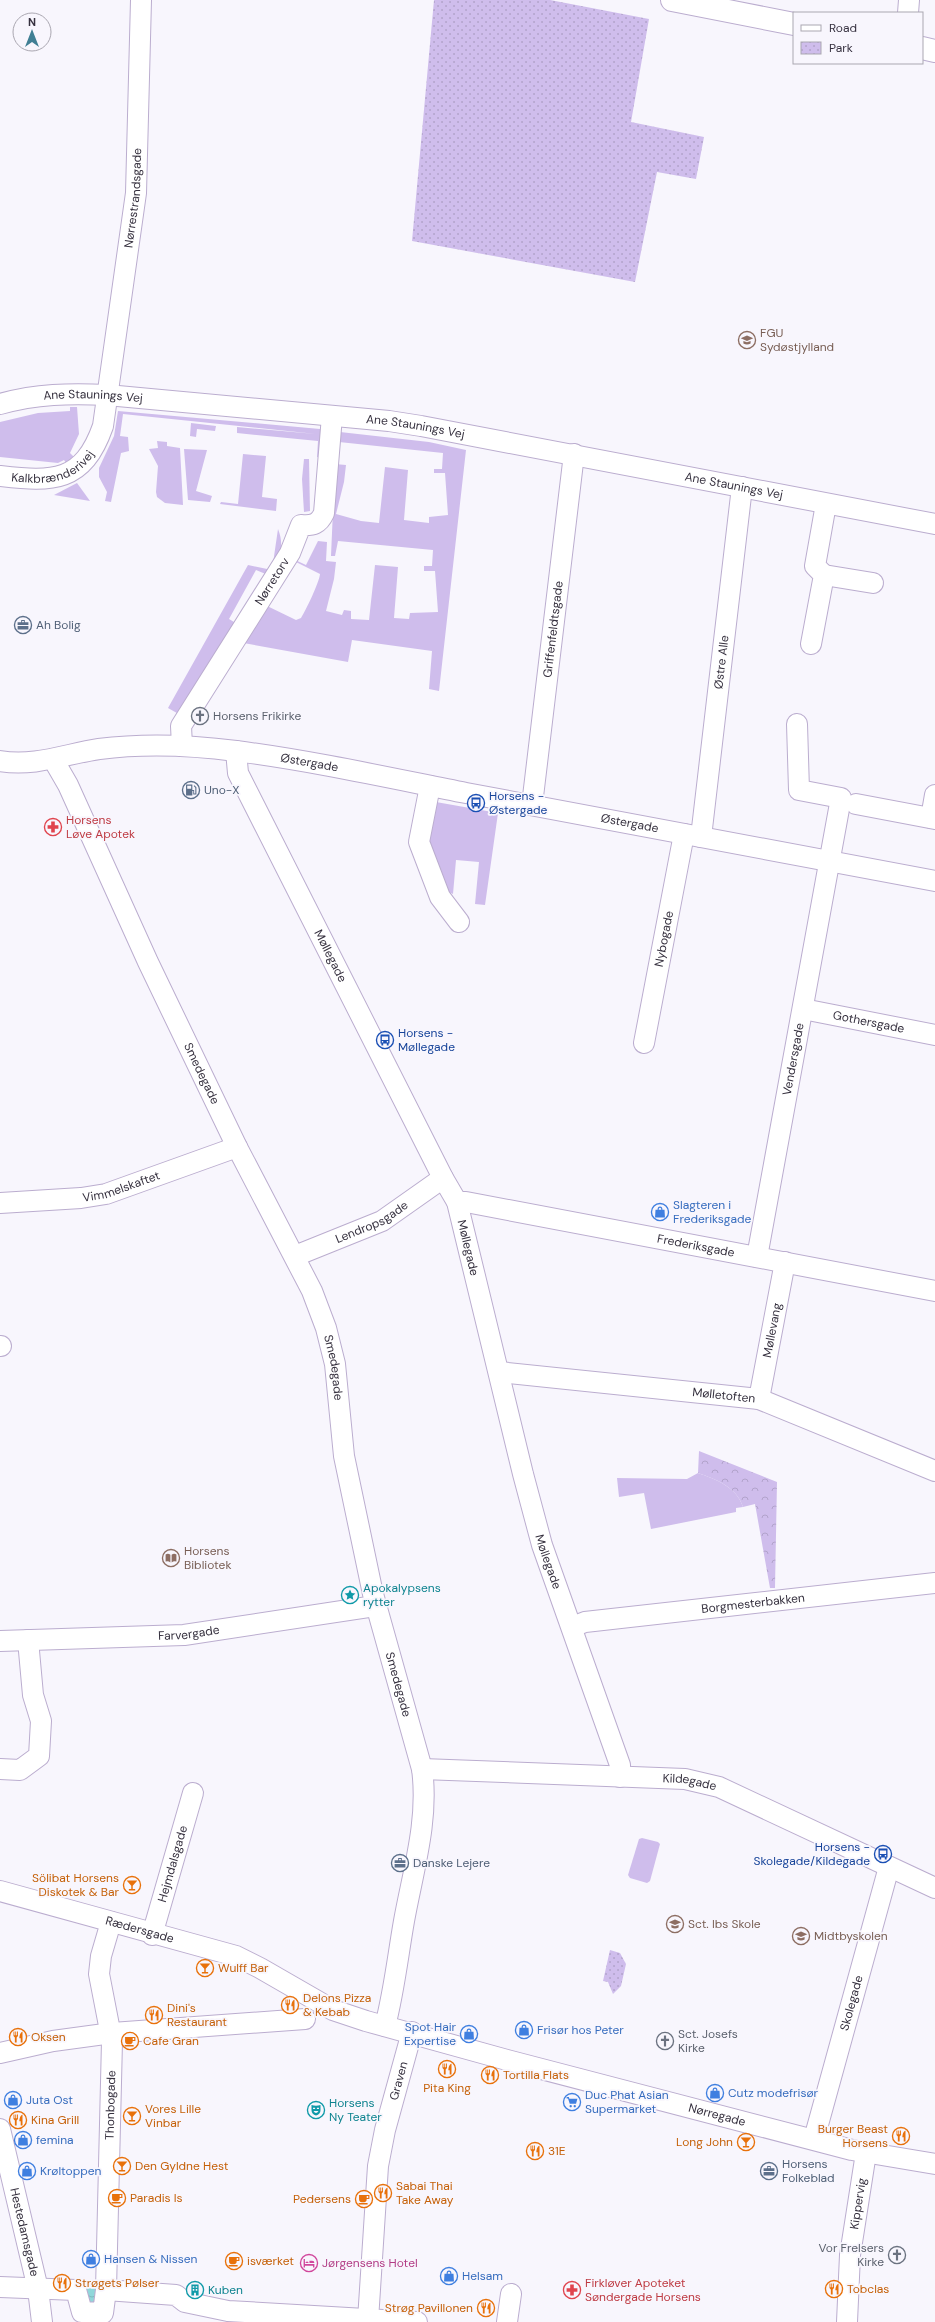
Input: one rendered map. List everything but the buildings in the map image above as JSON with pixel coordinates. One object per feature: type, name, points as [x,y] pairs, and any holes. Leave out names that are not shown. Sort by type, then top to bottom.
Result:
[{"type":"main road","points":[[672,0],[793,24]]},
{"type":"main road","points":[[923,48],[935,51]]},
{"type":"street","name":"Nørrestrandsgade","points":[[107,395],[136,193],[141,0]]},
{"type":"street","points":[[908,12],[909,0]]},
{"type":"street","name":"Ane Staunings Vej","points":[[0,404],[25,397],[62,393],[107,395],[413,425],[574,454],[935,524]]},
{"type":"street","name":"Kalkbrænderivej","points":[[0,476],[49,480],[65,474],[82,464],[97,442],[103,426],[107,395]]},
{"type":"street","name":"Nørretorv","points":[[182,746],[181,726],[290,553],[301,525],[311,526],[320,521],[324,513],[332,416]]},
{"type":"street","name":"Griffenfeldtsgade","points":[[532,805],[574,454]]},
{"type":"street","name":"Østre Alle","points":[[692,835],[742,487]]},
{"type":"street","points":[[826,504],[816,566],[824,575],[873,583]]},
{"type":"street","points":[[811,644],[824,575]]},
{"type":"street","points":[[797,724],[799,790],[841,798],[830,861]]},
{"type":"street","points":[[0,761],[20,763],[53,759],[96,750],[132,746],[182,746],[236,751]]},
{"type":"street","name":"Østergade","points":[[236,751],[935,881]]},
{"type":"street","name":"Møllegade","points":[[236,751],[238,773],[443,1178],[457,1202],[523,1474],[542,1545],[620,1765],[620,1777]]},
{"type":"street","name":"Smedegade","points":[[53,759],[68,786],[148,962],[237,1147],[312,1291],[331,1347],[344,1456],[375,1606],[422,1769],[424,1802],[420,1836],[385,2026]]},
{"type":"street","points":[[430,786],[419,842],[440,897],[459,922]]},
{"type":"street","points":[[856,804],[933,818],[935,795]]},
{"type":"street","name":"Nybogade","points":[[644,1043],[692,835]]},
{"type":"street","name":"Vendersgade","points":[[757,1257],[830,861]]},
{"type":"street","name":"Gothersgade","points":[[803,1009],[935,1036]]},
{"type":"street","name":"Vimmelskaftet","points":[[0,1203],[81,1198],[106,1194],[237,1147]]},
{"type":"street","name":"Lendropsgade","points":[[295,1256],[382,1220],[443,1178]]},
{"type":"street","name":"Frederiksgade","points":[[457,1202],[466,1202],[935,1291]]},
{"type":"street","name":"Møllevang","points":[[759,1399],[785,1262]]},
{"type":"street","name":"Mølletoften","points":[[499,1372],[759,1399],[935,1471]]},
{"type":"street","name":"Borgmesterbakken","points":[[572,1628],[585,1622],[935,1583]]},
{"type":"street","name":"Farvergade","points":[[0,1641],[184,1635],[375,1606]]},
{"type":"street","points":[[0,1769],[20,1770],[40,1756],[41,1720],[33,1695],[28,1640]]},
{"type":"street","name":"Kildegade","points":[[422,1769],[685,1779],[720,1787],[935,1888]]},
{"type":"street","name":"Hejmdalsgade","points":[[152,1935],[193,1793]]},
{"type":"street","name":"Skolegade","points":[[814,2139],[889,1867]]},
{"type":"street","name":"Rædersgade","points":[[0,1892],[111,1922],[152,1935],[236,1956],[333,2010],[385,2026]]},
{"type":"street","name":"Thonbogade","points":[[106,2317],[112,2033],[99,1974],[100,1956],[111,1922]]},
{"type":"street","points":[[0,2054],[53,2041],[112,2033],[305,2019]]},
{"type":"street","name":"Nørregade","points":[[385,2026],[412,2032],[507,2060],[866,2153],[935,2164]]},
{"type":"street","name":"Graven","points":[[380,2321],[378,2166],[412,2032]]},
{"type":"street","name":"Hestedamsgade","points":[[0,2129],[38,2289],[42,2322]]},
{"type":"street","name":"Kippervig","points":[[847,2322],[848,2278],[866,2153]]},
{"type":"street","points":[[0,2287],[76,2290],[82,2312],[106,2317]]},
{"type":"street","points":[[106,2290],[176,2295],[185,2302],[228,2317],[417,2322]]},
{"type":"street","points":[[508,2322],[510,2294]]},
{"type":"green space","points":[[434,0],[550,0],[649,19],[631,122],[704,137],[696,179],[657,172],[635,282],[412,241]]},
{"type":"green space","points":[[70,407],[77,407],[79,434],[70,453],[74,457],[66,463],[64,460],[58,463],[0,457],[0,422],[38,413],[70,411]]},
{"type":"green space","points":[[118,411],[320,429],[322,431],[321,458],[317,457],[318,441],[237,433],[237,427],[316,434],[123,414],[120,436],[128,437],[129,451],[121,453],[111,502],[105,501],[107,492],[99,477],[99,468],[114,436]]},
{"type":"green space","points":[[191,423],[216,426],[215,431],[197,429],[196,437],[190,436]]},
{"type":"green space","points":[[340,432],[429,442],[466,450],[439,691],[429,689],[432,651],[352,640],[348,662],[238,642],[263,604],[296,620],[301,618],[315,590],[320,574],[292,560],[293,559],[306,565],[318,541],[327,542],[326,561],[336,562],[334,579],[326,611],[342,615],[344,610],[351,611],[351,619],[369,620],[375,565],[398,567],[394,618],[409,619],[410,613],[438,612],[435,571],[424,571],[424,566],[432,566],[433,550],[338,541],[335,556],[331,556],[335,464],[346,465],[344,482],[336,514],[361,521],[379,523],[385,467],[408,470],[404,520],[429,523],[429,517],[448,515],[445,473],[434,473],[434,469],[442,469],[443,453],[339,442]]},
{"type":"green space","points":[[157,441],[167,442],[167,446],[180,448],[183,505],[165,503],[157,497],[158,466],[149,449],[158,448]]},
{"type":"green space","points":[[184,449],[207,450],[196,491],[212,496],[210,502],[188,500]]},
{"type":"green space","points":[[243,454],[266,456],[262,497],[277,499],[276,511],[220,504],[221,502],[238,504]]},
{"type":"green space","points":[[304,459],[309,459],[310,511],[304,512],[302,479]]},
{"type":"green space","points":[[77,483],[90,501],[54,495]]},
{"type":"green space","points":[[278,529],[281,548],[276,565],[272,570]]},
{"type":"green space","points":[[248,565],[272,570],[268,575],[256,570],[229,619],[239,625],[184,717],[168,708]]},
{"type":"green space","points":[[436,802],[498,813],[485,905],[475,904],[479,862],[456,860],[453,894],[449,892],[428,847]]},
{"type":"green space","points":[[699,1451],[777,1482],[775,1588],[770,1588],[755,1504],[743,1507],[736,1494],[731,1489],[718,1481],[698,1473]]},
{"type":"green space","points":[[698,1473],[718,1481],[731,1489],[740,1500],[743,1507],[736,1508],[736,1512],[651,1529],[644,1493],[619,1497],[617,1478],[687,1479]]},
{"type":"green space","points":[[642,1838],[658,1842],[660,1844],[650,1881],[647,1883],[630,1878],[628,1875],[639,1839]]},
{"type":"green space","points":[[610,1950],[620,1953],[626,1964],[621,1986],[613,1994],[608,1982],[603,1981]]},
{"type":"water","points":[[87,2284],[100,2284],[99,2305],[86,2305]]},
{"type":"place","name":"FGU Sydøstjylland","points":[[747,340]]},
{"type":"place","name":"Ah Bolig","points":[[23,625]]},
{"type":"place","name":"Horsens Frikirke","points":[[200,716]]},
{"type":"place","name":"Uno-X","points":[[191,790]]},
{"type":"place","name":"Horsens - Østergade","points":[[476,803]]},
{"type":"place","name":"Horsens Løve Apotek","points":[[53,827]]},
{"type":"place","name":"Horsens - Møllegade","points":[[385,1040]]},
{"type":"place","name":"Slagteren i Frederiksgade","points":[[660,1212]]},
{"type":"place","name":"Horsens Bibliotek","points":[[171,1558]]},
{"type":"place","name":"Apokalypsens rytter","points":[[350,1595]]},
{"type":"place","name":"Horsens - Skolegade/Kildegade","points":[[883,1854]]},
{"type":"place","name":"Danske Lejere","points":[[400,1863]]},
{"type":"place","name":"Sölibat Horsens Diskotek & Bar","points":[[132,1885]]},
{"type":"place","name":"Sct. Ibs Skole","points":[[675,1924]]},
{"type":"place","name":"Midtbyskolen","points":[[801,1936]]},
{"type":"place","name":"Wulff Bar","points":[[205,1968]]},
{"type":"place","name":"Delons Pizza & Kebab","points":[[290,2005]]},
{"type":"place","name":"Dini's Restaurant","points":[[154,2015]]},
{"type":"place","name":"Frisør hos Peter","points":[[524,2030]]},
{"type":"place","name":"Spot Hair Expertise","points":[[469,2034]]},
{"type":"place","name":"Oksen","points":[[18,2037]]},
{"type":"place","name":"Cafe Gran","points":[[130,2041]]},
{"type":"place","name":"Sct. Josefs Kirke","points":[[665,2041]]},
{"type":"place","name":"Pita King","points":[[447,2069]]},
{"type":"place","name":"Tortilla Flats","points":[[490,2075]]},
{"type":"place","name":"Cutz modefrisør","points":[[715,2093]]},
{"type":"place","name":"Juta Ost","points":[[13,2100]]},
{"type":"place","name":"Duc Phat Asian Supermarket","points":[[572,2102]]},
{"type":"place","name":"Horsens Ny Teater","points":[[316,2110]]},
{"type":"place","name":"Vores Lille Vinbar","points":[[132,2116]]},
{"type":"place","name":"Kina Grill","points":[[18,2120]]},
{"type":"place","name":"Burger Beast Horsens","points":[[901,2136]]},
{"type":"place","name":"femina","points":[[23,2140]]},
{"type":"place","name":"Long John","points":[[746,2142]]},
{"type":"place","name":"31E","points":[[535,2151]]},
{"type":"place","name":"Den Gyldne Hest","points":[[122,2166]]},
{"type":"place","name":"Krøltoppen","points":[[27,2171]]},
{"type":"place","name":"Horsens Folkeblad","points":[[769,2171]]},
{"type":"place","name":"Sabai Thai Take Away","points":[[383,2193]]},
{"type":"place","name":"Paradis Is","points":[[117,2198]]},
{"type":"place","name":"Pedersens","points":[[364,2199]]},
{"type":"place","name":"Vor Frelsers Kirke","points":[[897,2255]]},
{"type":"place","name":"Hansen & Nissen","points":[[91,2259]]},
{"type":"place","name":"isværket","points":[[234,2261]]},
{"type":"place","name":"Jørgensens Hotel","points":[[309,2263]]},
{"type":"place","name":"Helsam","points":[[449,2276]]},
{"type":"place","name":"Strøgets Pølser","points":[[62,2283]]},
{"type":"place","name":"Tobclas","points":[[834,2289]]},
{"type":"place","name":"Kuben","points":[[195,2290]]},
{"type":"place","name":"Firkløver Apoteket Søndergade Horsens","points":[[572,2290]]},
{"type":"place","name":"Strøg Pavillonen","points":[[486,2308]]}]
